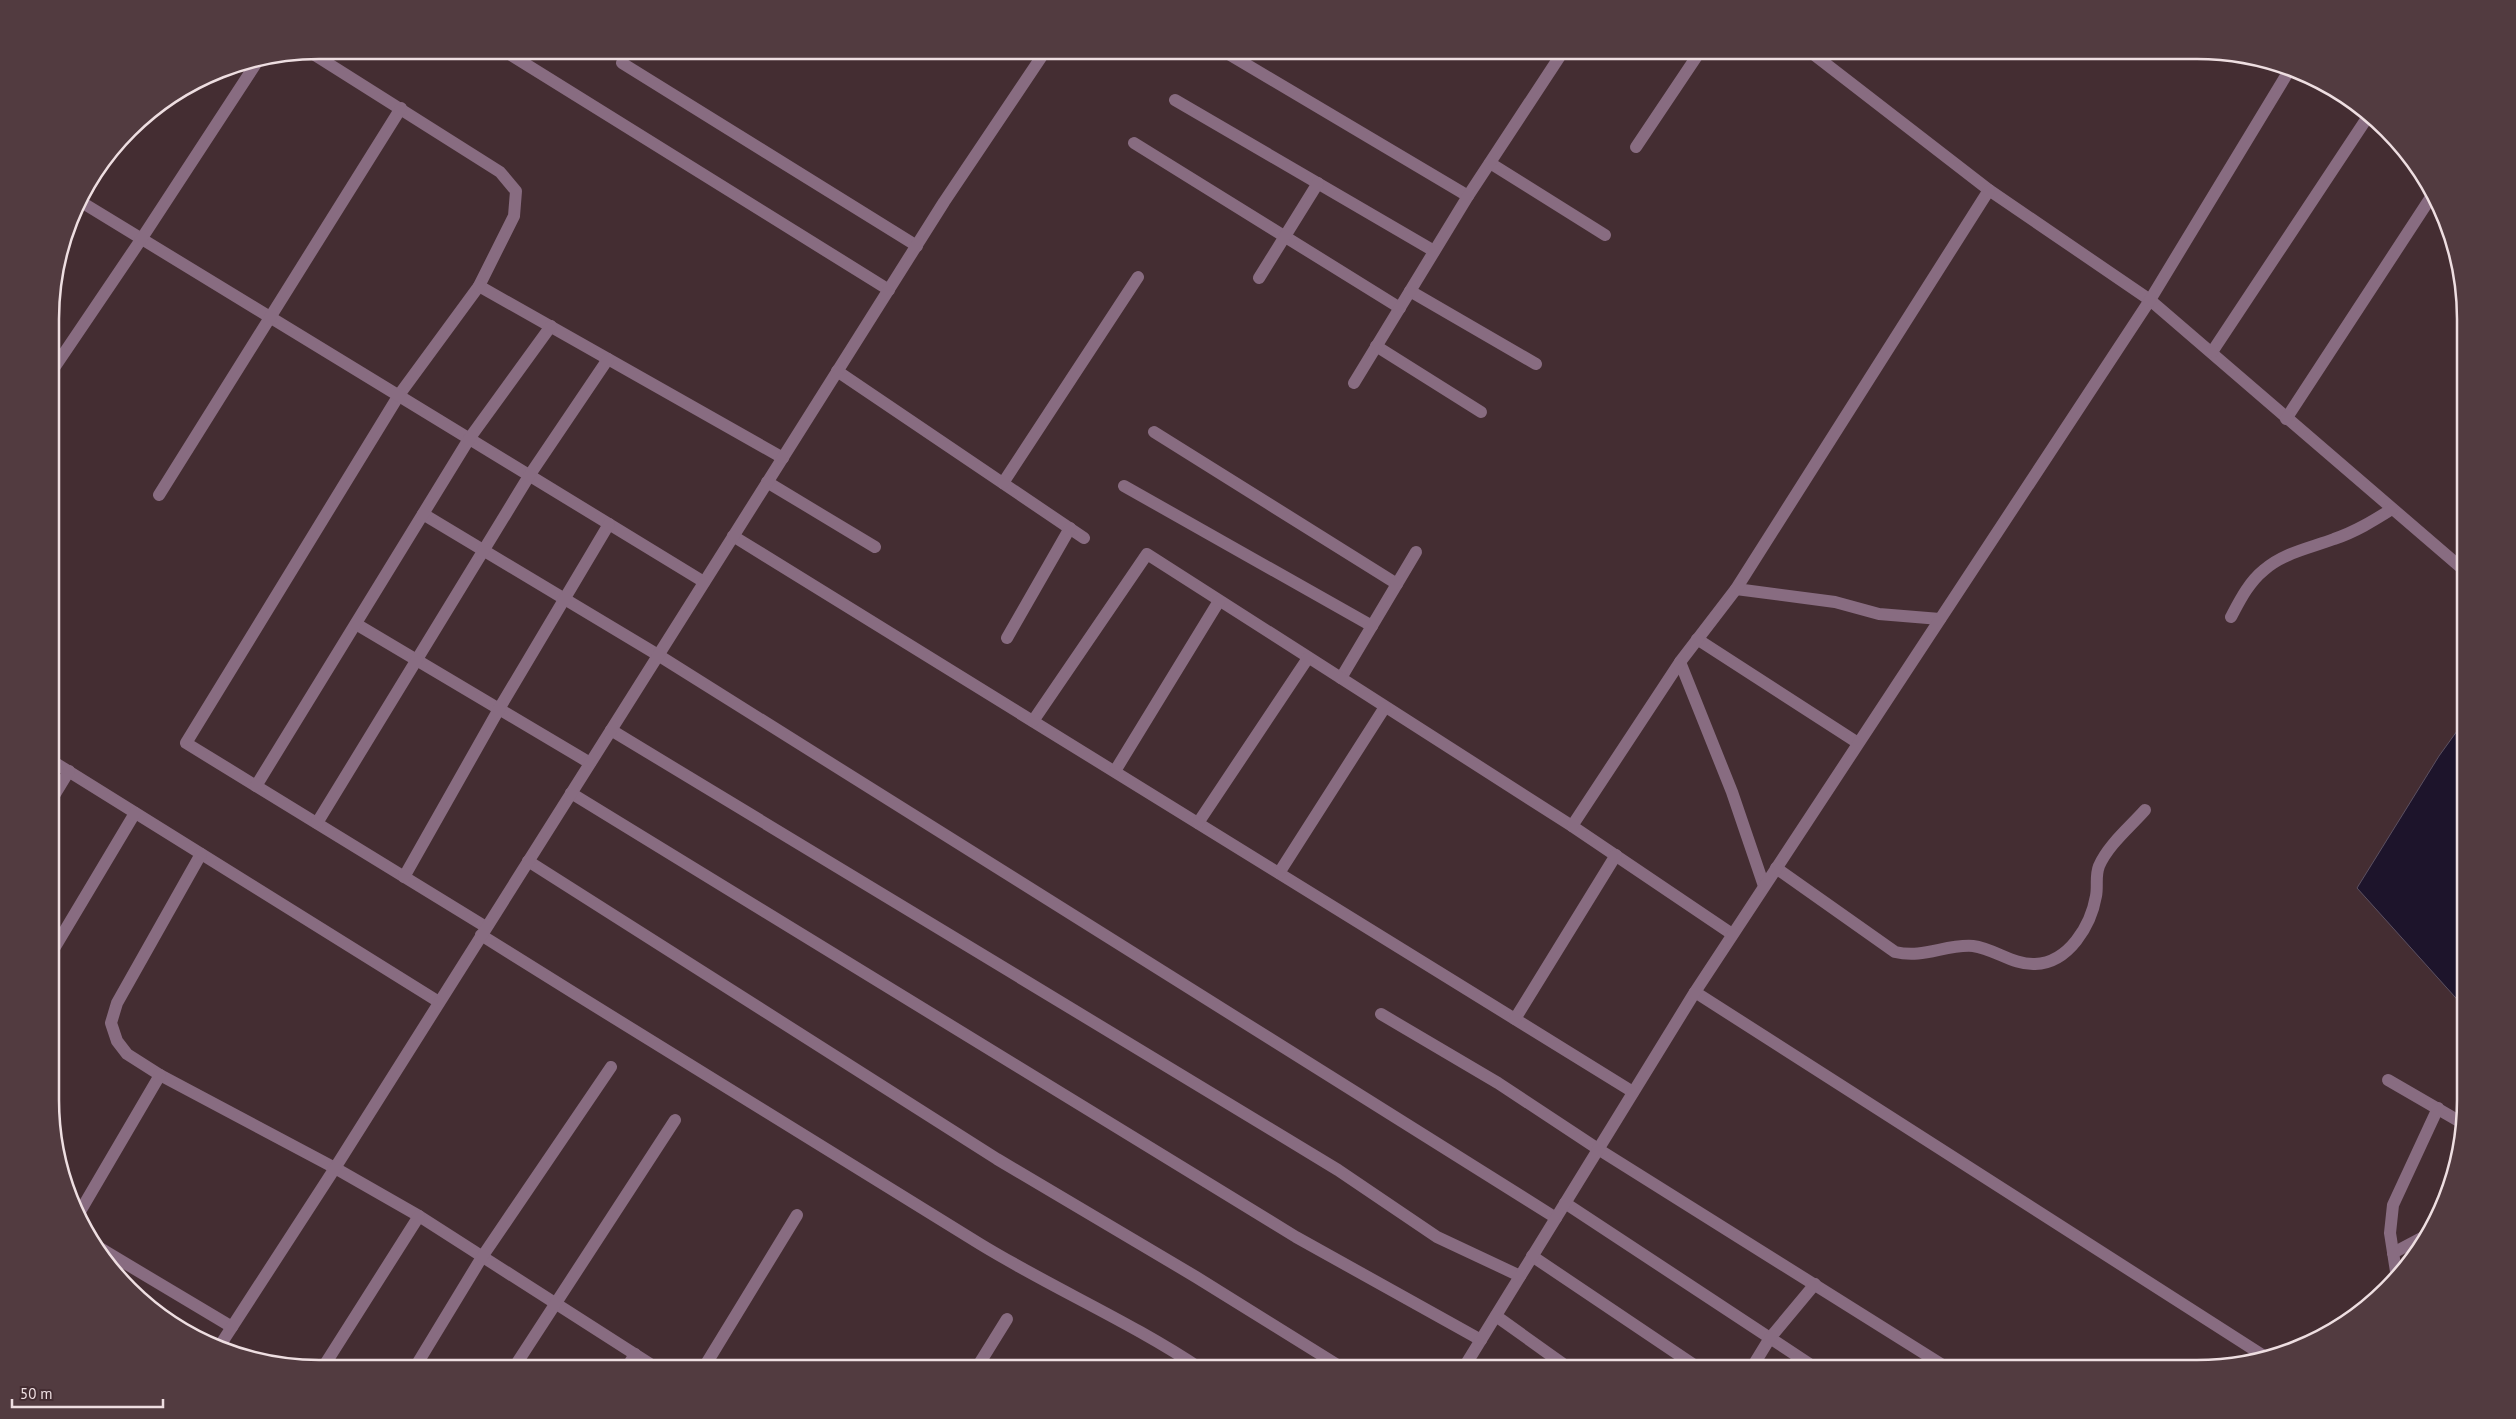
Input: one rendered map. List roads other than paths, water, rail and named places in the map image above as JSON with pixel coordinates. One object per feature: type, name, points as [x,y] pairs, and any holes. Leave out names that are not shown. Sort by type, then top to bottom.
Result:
[{"type":"street","points":[[321,59],[500,172],[516,191],[514,216],[479,286],[399,396],[186,743],[404,877],[752,1105],[866,1172],[982,1245],[1170,1348],[1188,1360]]},
{"type":"street","points":[[517,59],[888,290]]},
{"type":"street","points":[[223,1341],[335,1168],[888,290],[1040,59]]},
{"type":"street","points":[[1237,59],[1468,196]]},
{"type":"street","points":[[1354,383],[1468,196],[1558,59]]},
{"type":"street","points":[[1636,147],[1695,59]]},
{"type":"street","points":[[1820,59],[1989,190],[2150,300],[2457,565]]},
{"type":"street","points":[[622,63],[917,246]]},
{"type":"street","points":[[59,361],[253,68]]},
{"type":"street","points":[[1469,1360],[1695,992],[2150,300],[2286,75]]},
{"type":"street","points":[[1175,100],[1434,251]]},
{"type":"street","points":[[159,495],[401,108]]},
{"type":"street","points":[[2212,352],[2365,120]]},
{"type":"street","points":[[1134,143],[1400,308]]},
{"type":"street","points":[[1490,163],[1605,235]]},
{"type":"street","points":[[1259,278],[1318,183]]},
{"type":"street","points":[[1572,826],[1680,662],[1736,589],[1989,190]]},
{"type":"street","points":[[2286,419],[2428,201]]},
{"type":"street","points":[[85,207],[142,238],[704,582]]},
{"type":"street","points":[[1004,483],[1138,277]]},
{"type":"street","points":[[479,286],[783,458]]},
{"type":"street","points":[[1410,291],[1536,364]]},
{"type":"street","points":[[256,786],[469,439],[550,326]]},
{"type":"street","points":[[1376,346],[1481,412]]},
{"type":"street","points":[[317,824],[530,476],[608,359]]},
{"type":"street","points":[[837,371],[1084,538]]},
{"type":"street","points":[[1154,432],[1397,584]]},
{"type":"street","points":[[767,482],[875,547]]},
{"type":"street","points":[[1124,486],[1372,626]]},
{"type":"street","points":[[2231,617],[2250,584],[2280,558],[2334,539],[2368,524],[2392,509]]},
{"type":"street","points":[[423,514],[658,655],[1556,1218]]},
{"type":"street","points":[[404,877],[499,709],[566,600],[609,524]]},
{"type":"street","points":[[1007,638],[1070,528]]},
{"type":"street","points":[[734,536],[1633,1092]]},
{"type":"street","points":[[1341,678],[1416,552]]},
{"type":"street","points":[[1033,721],[1147,554],[1572,826],[1732,934]]},
{"type":"street","points":[[1736,589],[1834,602],[1879,614],[1940,619]]},
{"type":"street","points":[[1114,771],[1220,601]]},
{"type":"street","points":[[356,624],[590,763]]},
{"type":"street","points":[[1697,639],[1858,744]]},
{"type":"street","points":[[1198,823],[1308,658]]},
{"type":"street","points":[[1680,662],[1732,792],[1764,886]]},
{"type":"street","points":[[1279,873],[1385,707]]},
{"type":"street","points":[[611,730],[1338,1170],[1437,1237],[1520,1276]]},
{"type":"street","points":[[59,765],[439,1002]]},
{"type":"street","points":[[59,787],[69,771]]},
{"type":"street","points":[[571,794],[1296,1237],[1481,1340]]},
{"type":"street","points":[[1776,868],[1895,952],[1908,955],[1922,954],[1956,946],[1974,946],[2021,963],[2036,964],[2052,961],[2069,949],[2082,934],[2091,918],[2100,865],[2106,854],[2145,810]]},
{"type":"street","points":[[59,940],[135,813]]},
{"type":"street","points":[[201,854],[117,1003],[111,1023],[117,1041],[127,1054],[160,1075],[335,1168],[419,1216],[644,1360]]},
{"type":"street","points":[[1515,1019],[1616,855]]},
{"type":"street","points":[[528,861],[997,1158],[1196,1277],[1330,1360]]},
{"type":"street","points":[[1695,992],[2258,1352]]},
{"type":"street","points":[[1381,1014],[1498,1083],[1598,1149],[1936,1360]]},
{"type":"street","points":[[419,1360],[482,1257],[611,1066]]},
{"type":"street","points":[[82,1207],[160,1075]]},
{"type":"street","points":[[2388,1080],[2457,1120]]},
{"type":"street","points":[[2395,1269],[2390,1233],[2393,1205],[2438,1108]]},
{"type":"street","points":[[519,1360],[554,1303],[675,1120]]},
{"type":"street","points":[[1565,1203],[1804,1360]]},
{"type":"street","points":[[708,1360],[797,1214]]},
{"type":"street","points":[[328,1360],[419,1216]]},
{"type":"street","points":[[2393,1253],[2415,1241]]},
{"type":"street","points":[[110,1254],[232,1327]]},
{"type":"street","points":[[1532,1256],[1687,1360]]},
{"type":"street","points":[[1757,1360],[1770,1338],[1815,1284]]},
{"type":"street","points":[[1496,1316],[1557,1360]]},
{"type":"street","points":[[982,1360],[1007,1319]]},
{"type":"street","points":[[631,1360],[635,1354]]}]
